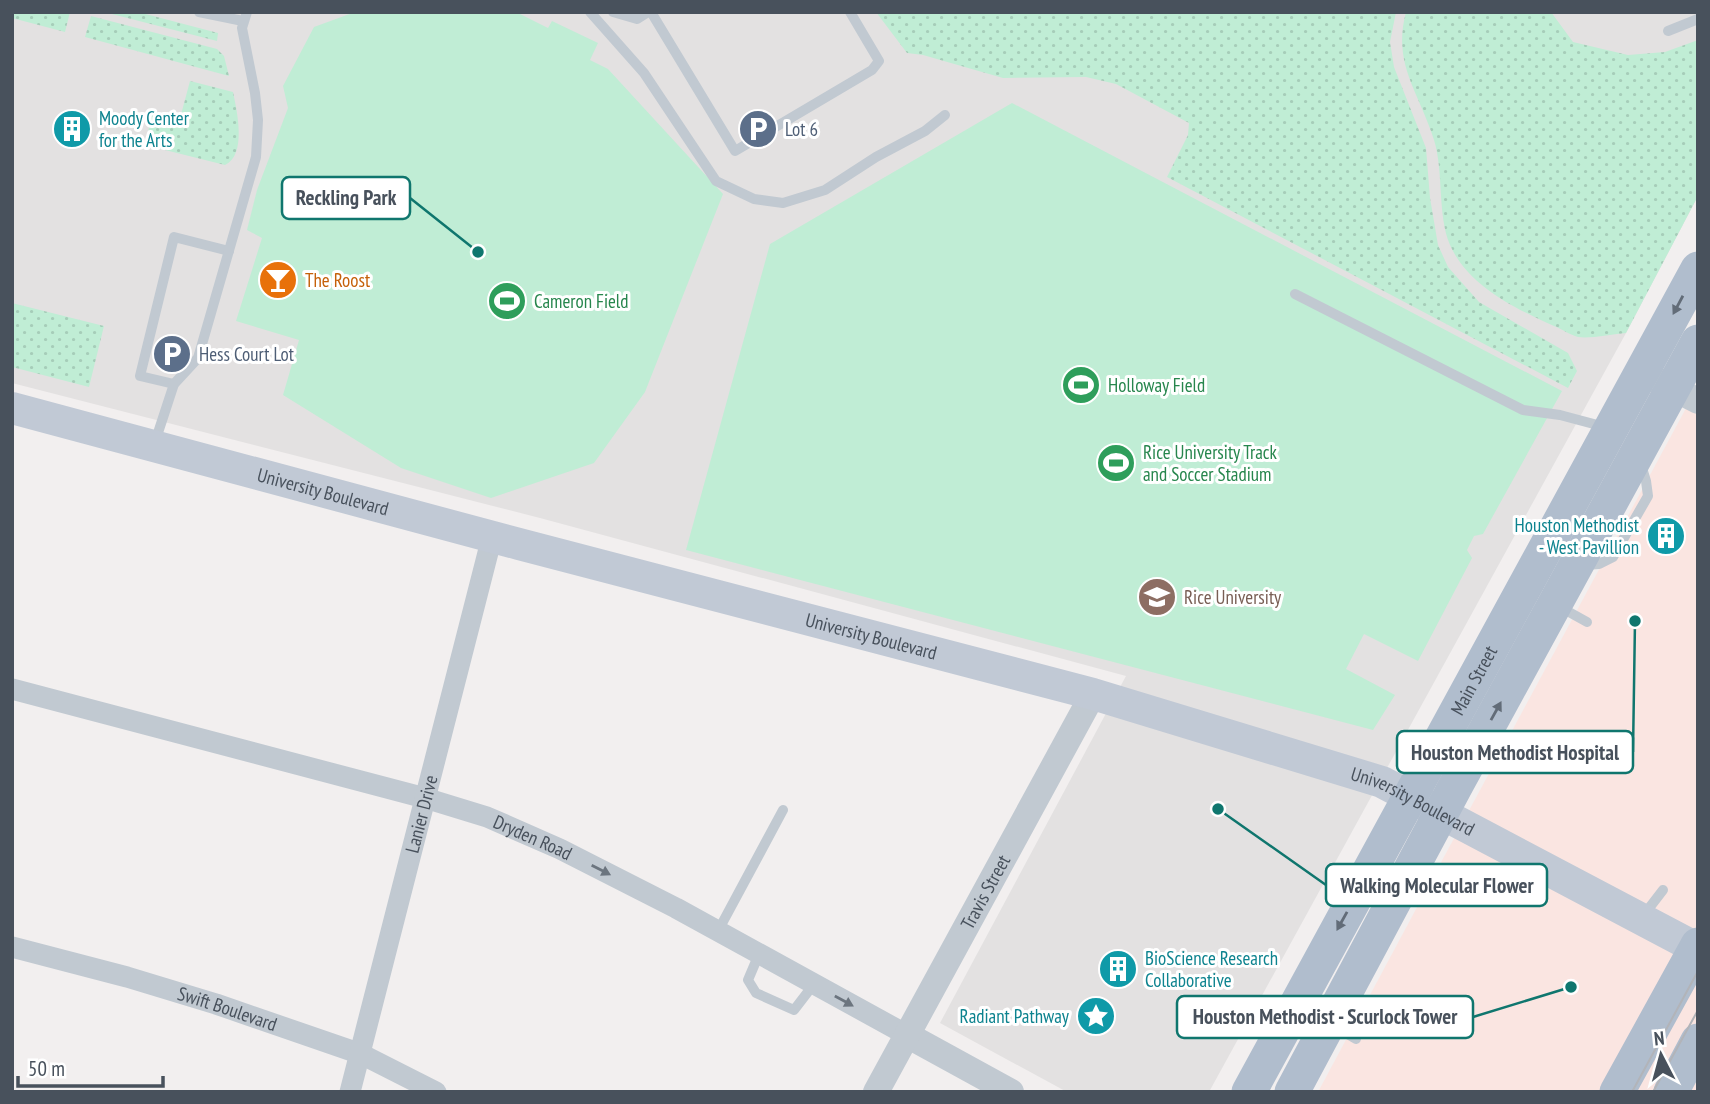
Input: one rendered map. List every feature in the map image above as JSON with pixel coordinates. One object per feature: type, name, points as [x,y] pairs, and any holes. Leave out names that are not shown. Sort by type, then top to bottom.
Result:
[{"type":"main road","name":"Main Street","points":[[1250,1092],[1698,269]]},
{"type":"main road","name":"Main Street","points":[[1292,1092],[1342,1031],[1440,814],[1637,453],[1685,394],[1695,354]]},
{"type":"main road","name":"University Boulevard","points":[[12,408],[1093,694],[1382,782],[1440,814],[1509,866],[1641,920],[1697,947]]},
{"type":"main road","points":[[1617,1092],[1697,947]]},
{"type":"main road","points":[[1671,1092],[1698,1041]]},
{"type":"street","points":[[1650,356],[1695,354]]},
{"type":"street","points":[[1650,356],[1685,394]]},
{"type":"street","name":"Lanier Drive","points":[[351,1092],[492,537]]},
{"type":"street","name":"Dryden Road","points":[[12,689],[425,798],[487,817],[560,849],[718,931],[1011,1092]]},
{"type":"street","name":"Travis Street","points":[[876,1092],[1093,694]]},
{"type":"street","name":"Swift Boulevard","points":[[12,947],[216,1004],[362,1054],[436,1092]]},
{"type":"lane","points":[[154,446],[174,384],[198,358],[256,157],[256,93],[243,39],[245,17],[199,12]]},
{"type":"lane","points":[[590,12],[644,72],[716,181],[754,199],[783,202],[825,190],[876,157],[925,131],[946,115]]},
{"type":"lane","points":[[613,12],[637,19],[650,12],[736,151],[872,71],[879,61],[849,12]]},
{"type":"lane","points":[[1668,31],[1698,19]]},
{"type":"lane","points":[[174,384],[140,376],[174,237],[229,250]]},
{"type":"lane","points":[[1295,294],[1523,410],[1603,425],[1610,431]]},
{"type":"lane","points":[[1554,604],[1587,622]]},
{"type":"lane","points":[[718,931],[783,810]]},
{"type":"lane","points":[[1641,920],[1663,890]]},
{"type":"lane","points":[[759,954],[748,980],[756,993],[794,1010],[814,984]]},
{"type":"shaded area","name":"Rice University","points":[[12,12],[1698,12],[1698,196],[1626,333],[1209,1092],[1067,1092],[940,1023],[1126,676],[540,518],[12,383]]},
{"type":"shaded area","points":[[1698,386],[1698,1092],[1318,1092],[1445,855]]},
{"type":"green space","points":[[12,12],[70,12],[65,32],[12,18]]},
{"type":"green space","points":[[104,12],[138,12],[218,33],[217,41]]},
{"type":"green space","name":"Cameron Field","points":[[355,12],[516,12],[548,28],[552,21],[598,43],[590,60],[608,69],[723,194],[645,392],[594,463],[491,498],[401,468],[283,395],[299,340],[236,321],[262,238],[247,230],[257,190],[288,108],[283,86],[314,27]]},
{"type":"green space","points":[[876,12],[1396,12],[1390,42],[1394,67],[1426,148],[1430,198],[1438,245],[1448,267],[1479,302],[1568,353],[1577,371],[1568,388],[1167,177],[1188,135],[1189,123],[1116,84],[1086,77],[1003,78],[907,53]]},
{"type":"green space","points":[[1406,12],[1551,12],[1573,42],[1628,55],[1665,52],[1698,40],[1698,196],[1626,333],[1588,337],[1572,335],[1509,304],[1481,284],[1458,260],[1450,245],[1443,220],[1434,140],[1405,63],[1402,47]]},
{"type":"green space","points":[[91,16],[217,49],[224,56],[229,76],[85,37]]},
{"type":"green space","points":[[190,81],[233,92],[238,121],[238,143],[232,160],[225,165],[145,145],[152,115],[179,122]]},
{"type":"green space","name":"Rice University Track and Soccer Stadium","points":[[1012,103],[1562,391],[1483,534],[1474,536],[1467,550],[1472,558],[1418,661],[1364,634],[1346,669],[1395,695],[1373,730],[686,550],[770,244]]},
{"type":"green space","points":[[12,303],[104,326],[89,387],[12,367]]},
{"type":"tram line","points":[[1632,1092],[1698,971]]},
{"type":"tram line","points":[[1653,1092],[1698,1010]]},
{"type":"place","name":"Moody Center for the Arts","points":[[72,129]]},
{"type":"place","name":"Lot 6","points":[[758,129]]},
{"type":"place","name":"Reckling Park","points":[[478,252]]},
{"type":"place","name":"The Roost","points":[[278,280]]},
{"type":"place","name":"Cameron Field","points":[[507,301]]},
{"type":"place","name":"Hess Court Lot","points":[[172,354]]},
{"type":"place","name":"Holloway Field","points":[[1081,385]]},
{"type":"place","name":"Rice University Track and Soccer Stadium","points":[[1116,463]]},
{"type":"place","name":"Houston Methodist - West Pavillion","points":[[1666,536]]},
{"type":"place","name":"Rice University","points":[[1157,597]]},
{"type":"place","name":"Houston Methodist Hospital","points":[[1635,621]]},
{"type":"place","name":"Walking Molecular Flower","points":[[1218,809]]},
{"type":"place","name":"BioScience Research Collaborative","points":[[1118,969]]},
{"type":"place","name":"Houston Methodist - Scurlock Tower","points":[[1571,987]]},
{"type":"place","name":"Radiant Pathway","points":[[1096,1016]]}]
